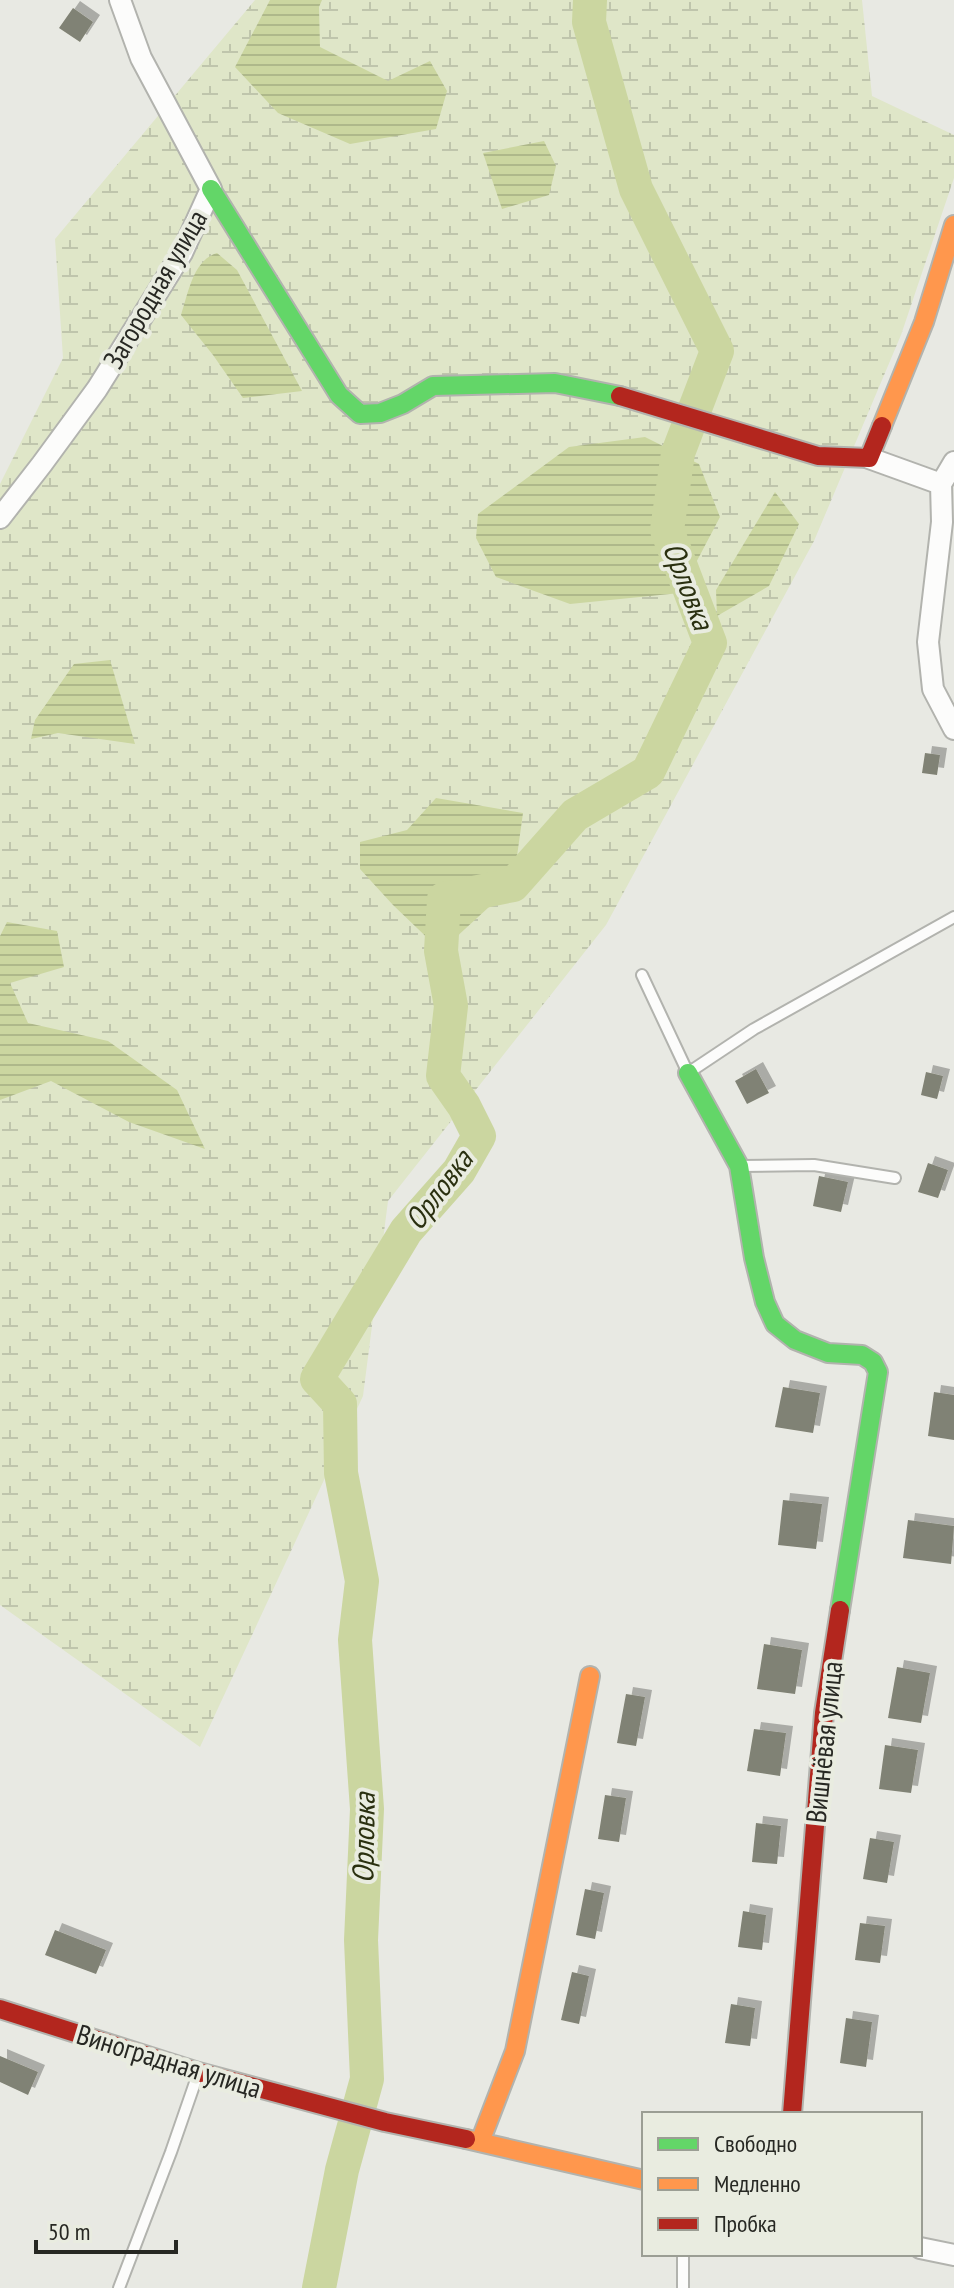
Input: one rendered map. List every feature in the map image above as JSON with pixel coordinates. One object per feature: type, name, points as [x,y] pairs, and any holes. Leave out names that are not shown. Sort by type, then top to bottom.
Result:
[{"type":"street","name":"Загородная улица","points":[[0,518],[97,389],[182,253],[211,189],[141,58],[120,0]]},
{"type":"street","points":[[211,189],[339,395],[360,414],[380,413],[403,404],[433,386],[555,383],[607,392],[818,456],[869,458],[941,484]]},
{"type":"street","points":[[869,458],[924,322],[954,225]]},
{"type":"street","points":[[954,462],[941,484],[942,522],[928,642],[933,689],[954,729]]},
{"type":"street","points":[[688,1073],[739,1166]]},
{"type":"street","name":"Вишнёвая улица","points":[[739,1166],[754,1258],[765,1302],[775,1324],[795,1340],[828,1353],[862,1355],[873,1362],[878,1372],[824,1713],[792,2112]]},
{"type":"street","points":[[590,1676],[515,2051],[480,2142],[642,2180]]},
{"type":"street","name":"Виноградная улица","points":[[0,2009],[198,2072],[385,2122],[480,2142]]},
{"type":"street","points":[[922,2248],[954,2255]]},
{"type":"lane","points":[[642,975],[688,1073],[754,1029],[954,917]]},
{"type":"lane","points":[[739,1166],[814,1165],[895,1178]]},
{"type":"lane","points":[[119,2288],[198,2072]]},
{"type":"lane","points":[[683,2256],[683,2288]]},
{"type":"green space","points":[[255,0],[862,0],[872,96],[954,135],[954,178],[901,335],[814,541],[606,925],[388,1201],[363,1396],[200,1747],[0,1605],[0,484],[63,358],[55,239]]},
{"type":"shaded area","points":[[270,0],[322,0],[319,7],[320,47],[388,81],[430,61],[447,91],[436,129],[350,144],[278,113],[235,67]]},
{"type":"shaded area","points":[[544,141],[556,166],[549,195],[502,209],[483,153]]},
{"type":"shaded area","points":[[217,253],[237,270],[302,391],[243,398],[181,315],[197,270]]},
{"type":"shaded area","points":[[645,437],[699,464],[720,517],[680,593],[570,604],[496,577],[476,538],[478,514],[569,447]]},
{"type":"shaded area","points":[[775,492],[799,524],[769,586],[717,616],[716,590]]},
{"type":"shaded area","points":[[110,660],[135,744],[58,733],[31,739],[35,720],[74,664]]},
{"type":"shaded area","points":[[436,798],[523,813],[513,885],[441,951],[360,869],[360,842],[407,830]]},
{"type":"shaded area","points":[[7,922],[57,931],[64,967],[10,983],[28,1023],[108,1041],[177,1090],[205,1149],[129,1122],[51,1081],[0,1100],[0,936]]},
{"type":"building","points":[[73,8],[93,22],[80,42],[59,28]]},
{"type":"building","points":[[925,753],[940,755],[937,775],[922,773]]},
{"type":"building","points":[[756,1069],[769,1093],[747,1104],[735,1081]]},
{"type":"building","points":[[926,1072],[943,1076],[937,1099],[921,1095]]},
{"type":"building","points":[[928,1163],[948,1170],[938,1198],[918,1192]]},
{"type":"building","points":[[819,1176],[848,1182],[841,1212],[813,1206]]},
{"type":"building","points":[[783,1387],[820,1393],[813,1433],[775,1427]]},
{"type":"building","points":[[934,1392],[954,1395],[954,1440],[928,1436]]},
{"type":"building","points":[[783,1500],[822,1504],[816,1549],[778,1545]]},
{"type":"building","points":[[908,1520],[954,1526],[951,1564],[903,1558]]},
{"type":"building","points":[[764,1644],[802,1650],[795,1694],[757,1689]]},
{"type":"building","points":[[897,1667],[930,1673],[921,1723],[888,1718]]},
{"type":"building","points":[[626,1694],[645,1697],[636,1746],[617,1743]]},
{"type":"building","points":[[754,1729],[786,1733],[780,1776],[747,1771]]},
{"type":"building","points":[[885,1745],[918,1750],[911,1793],[879,1789]]},
{"type":"building","points":[[605,1795],[626,1798],[619,1842],[598,1839]]},
{"type":"building","points":[[756,1823],[781,1826],[777,1864],[752,1862]]},
{"type":"building","points":[[870,1838],[894,1842],[887,1883],[863,1879]]},
{"type":"building","points":[[585,1889],[604,1893],[595,1939],[576,1935]]},
{"type":"building","points":[[743,1911],[766,1915],[762,1950],[738,1947]]},
{"type":"building","points":[[860,1923],[885,1926],[880,1963],[855,1960]]},
{"type":"building","points":[[55,1930],[106,1950],[96,1974],[45,1955]]},
{"type":"building","points":[[572,1972],[589,1976],[579,2024],[561,2020]]},
{"type":"building","points":[[731,2004],[755,2008],[750,2046],[725,2043]]},
{"type":"building","points":[[846,2018],[872,2022],[866,2067],[840,2063]]},
{"type":"building","points":[[0,2056],[38,2072],[28,2095],[0,2082]]},
{"type":"waterway","name":"Орловка","points":[[319,2288],[342,2170],[367,2079],[361,1940],[367,1809],[355,1640],[362,1581],[341,1473],[340,1404],[317,1379],[406,1231],[459,1171],[479,1136],[464,1106],[443,1076],[451,1006],[441,951],[444,899],[513,885],[575,815],[648,772],[710,643],[667,530],[678,453],[717,351],[636,189],[589,22],[590,0]]},
{"type":"traffic: fast","points":[[211,189],[339,395],[360,414],[380,413],[403,404],[433,386],[555,383],[620,396]]},
{"type":"traffic: fast","points":[[688,1073],[739,1166],[754,1258],[765,1302],[775,1324],[795,1340],[828,1353],[862,1355],[873,1362],[878,1372],[840,1610]]},
{"type":"traffic: slow","points":[[882,426],[924,322],[954,225]]},
{"type":"traffic: slow","points":[[480,2142],[515,2051],[590,1676]]},
{"type":"traffic: slow","points":[[466,2139],[642,2180]]},
{"type":"traffic: jam","points":[[620,396],[818,456],[869,458],[882,426]]},
{"type":"traffic: jam","points":[[792,2112],[824,1713],[840,1610]]},
{"type":"traffic: jam","points":[[0,2009],[198,2072],[385,2122],[466,2139]]}]
